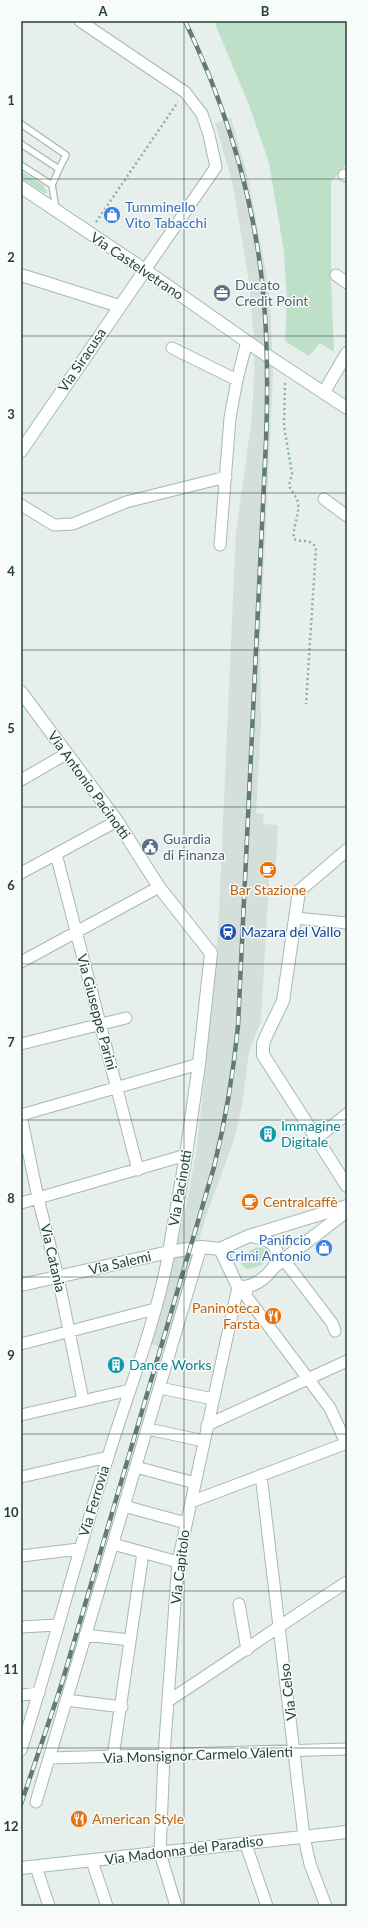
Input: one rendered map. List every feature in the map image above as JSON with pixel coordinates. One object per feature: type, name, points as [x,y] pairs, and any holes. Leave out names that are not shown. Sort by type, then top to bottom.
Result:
[{"type":"street","points":[[80,21],[185,92],[202,114],[209,135],[216,167],[145,270]]},
{"type":"street","name":"Via Castelvetrano","points":[[21,187],[347,408]]},
{"type":"street","name":"Via Siracusa","points":[[21,451],[145,270]]},
{"type":"street","points":[[21,275],[119,306]]},
{"type":"street","points":[[336,275],[347,283]]},
{"type":"street","points":[[220,545],[230,418],[237,380],[250,343]]},
{"type":"street","points":[[172,348],[237,380]]},
{"type":"street","points":[[324,392],[347,353]]},
{"type":"street","points":[[21,505],[54,525],[73,524],[126,502],[226,477]]},
{"type":"street","points":[[324,499],[347,516]]},
{"type":"street","name":"Via Antonio Pacinotti","points":[[21,692],[117,821],[159,887],[210,953],[199,1064],[191,1124]]},
{"type":"street","points":[[21,780],[66,754]]},
{"type":"street","points":[[21,873],[117,821]]},
{"type":"street","points":[[347,850],[298,891],[284,1001],[263,1044],[263,1055],[347,1186]]},
{"type":"street","name":"Via Giuseppe Parini","points":[[56,854],[138,1170]]},
{"type":"street","points":[[21,962],[76,934],[159,887]]},
{"type":"street","points":[[295,918],[347,923]]},
{"type":"street","points":[[21,1044],[126,1018]]},
{"type":"street","points":[[21,1116],[199,1064]]},
{"type":"street","points":[[316,1139],[347,1114]]},
{"type":"street","name":"Via Catania","points":[[21,1116],[38,1198],[58,1277],[83,1400]]},
{"type":"street","name":"Via Pacinotti","points":[[169,1252],[191,1124]]},
{"type":"street","points":[[21,1203],[186,1155]]},
{"type":"street","points":[[191,1502],[346,1443],[330,1408],[246,1296],[220,1249],[249,1236],[347,1206]]},
{"type":"street","points":[[242,1287],[267,1276],[279,1263],[347,1211]]},
{"type":"street","points":[[249,1236],[272,1243],[277,1250],[279,1263],[332,1323],[335,1331]]},
{"type":"street","points":[[36,1802],[202,1247]]},
{"type":"street","name":"Via Salemi","points":[[21,1285],[169,1252],[202,1247],[220,1249]]},
{"type":"street","name":"Via Ferrovia","points":[[21,1750],[39,1694],[79,1550],[155,1309],[169,1252]]},
{"type":"street","name":"Via Capitolo","points":[[176,1906],[160,1853],[164,1755],[178,1562],[212,1399],[242,1287]]},
{"type":"street","points":[[21,1344],[155,1309]]},
{"type":"street","points":[[207,1425],[309,1380],[347,1361]]},
{"type":"street","points":[[160,1388],[212,1399]]},
{"type":"street","points":[[21,1415],[130,1390]]},
{"type":"street","points":[[148,1429],[204,1441]]},
{"type":"street","points":[[21,1477],[108,1457]]},
{"type":"street","points":[[136,1467],[195,1483]]},
{"type":"street","name":"Via Celso","points":[[261,1475],[304,1837],[310,1864],[326,1906]]},
{"type":"street","points":[[124,1506],[186,1523]]},
{"type":"street","points":[[113,1544],[178,1562]]},
{"type":"street","points":[[21,1556],[79,1550]]},
{"type":"street","points":[[113,1757],[122,1708],[130,1640],[143,1553]]},
{"type":"street","points":[[168,1701],[246,1650],[279,1625],[347,1582]]},
{"type":"street","points":[[239,1604],[246,1650]]},
{"type":"street","points":[[21,1627],[57,1625]]},
{"type":"street","points":[[85,1635],[130,1640]]},
{"type":"street","points":[[21,1695],[39,1694]]},
{"type":"street","points":[[66,1700],[122,1708]]},
{"type":"street","name":"Via Monsignor Carmelo Valenti","points":[[50,1758],[295,1752],[347,1749]]},
{"type":"street","name":"Via Madonna del Paradiso","points":[[21,1868],[92,1861],[245,1842],[347,1832]]},
{"type":"street","points":[[245,1842],[267,1906]]},
{"type":"street","points":[[92,1861],[107,1906]]},
{"type":"street","points":[[36,1867],[49,1906]]},
{"type":"lane","points":[[21,124],[66,155],[52,185],[57,211]]},
{"type":"lane","points":[[21,144],[59,169]]},
{"type":"lane","points":[[21,165],[52,185]]},
{"type":"path","points":[[89,232],[185,92]]},
{"type":"path","points":[[285,382],[284,426],[292,474],[289,485],[298,503],[294,528],[294,539],[307,541],[314,544],[316,548],[306,704]]},
{"type":"shaded area","points":[[231,118],[248,178],[268,282],[271,322],[273,376],[260,646],[261,725],[256,813],[264,814],[263,824],[278,825],[275,878],[269,878],[261,1021],[249,1051],[242,1106],[234,1140],[207,1214],[165,1349],[151,1344],[186,1207],[196,1153],[202,1102],[218,934],[236,531],[252,417],[255,350],[249,281],[232,181],[215,123]]},
{"type":"green space","points":[[214,21],[347,21],[347,163],[331,182],[331,280],[334,352],[320,343],[309,356],[285,341],[287,301],[284,252],[269,163],[249,105]]},
{"type":"green space","points":[[21,171],[43,185],[47,192],[45,194],[21,178]]},
{"type":"green space","points":[[257,1247],[267,1249],[269,1252],[266,1260],[258,1267],[246,1269],[241,1264],[241,1259]]},
{"type":"railway","points":[[21,1804],[61,1686],[214,1167],[229,1097],[238,1026],[266,441],[267,381],[265,321],[262,281],[257,247],[244,181],[224,115],[185,21]]},
{"type":"place","name":"Tumminello Vito Tabacchi","points":[[112,215]]},
{"type":"place","name":"Ducato Credit Point","points":[[222,293]]},
{"type":"place","name":"Guardia di Finanza","points":[[150,847]]},
{"type":"place","name":"Bar Stazione","points":[[268,870]]},
{"type":"place","name":"Mazara del Vallo","points":[[228,932]]},
{"type":"place","name":"Immagine Digitale","points":[[268,1134]]},
{"type":"place","name":"Centralcaffè","points":[[250,1202]]},
{"type":"place","name":"Panificio Crimi Antonio","points":[[324,1248]]},
{"type":"place","name":"Paninoteca Farsta","points":[[273,1316]]},
{"type":"place","name":"Dance Works","points":[[116,1365]]},
{"type":"place","name":"American Style","points":[[79,1819]]}]
